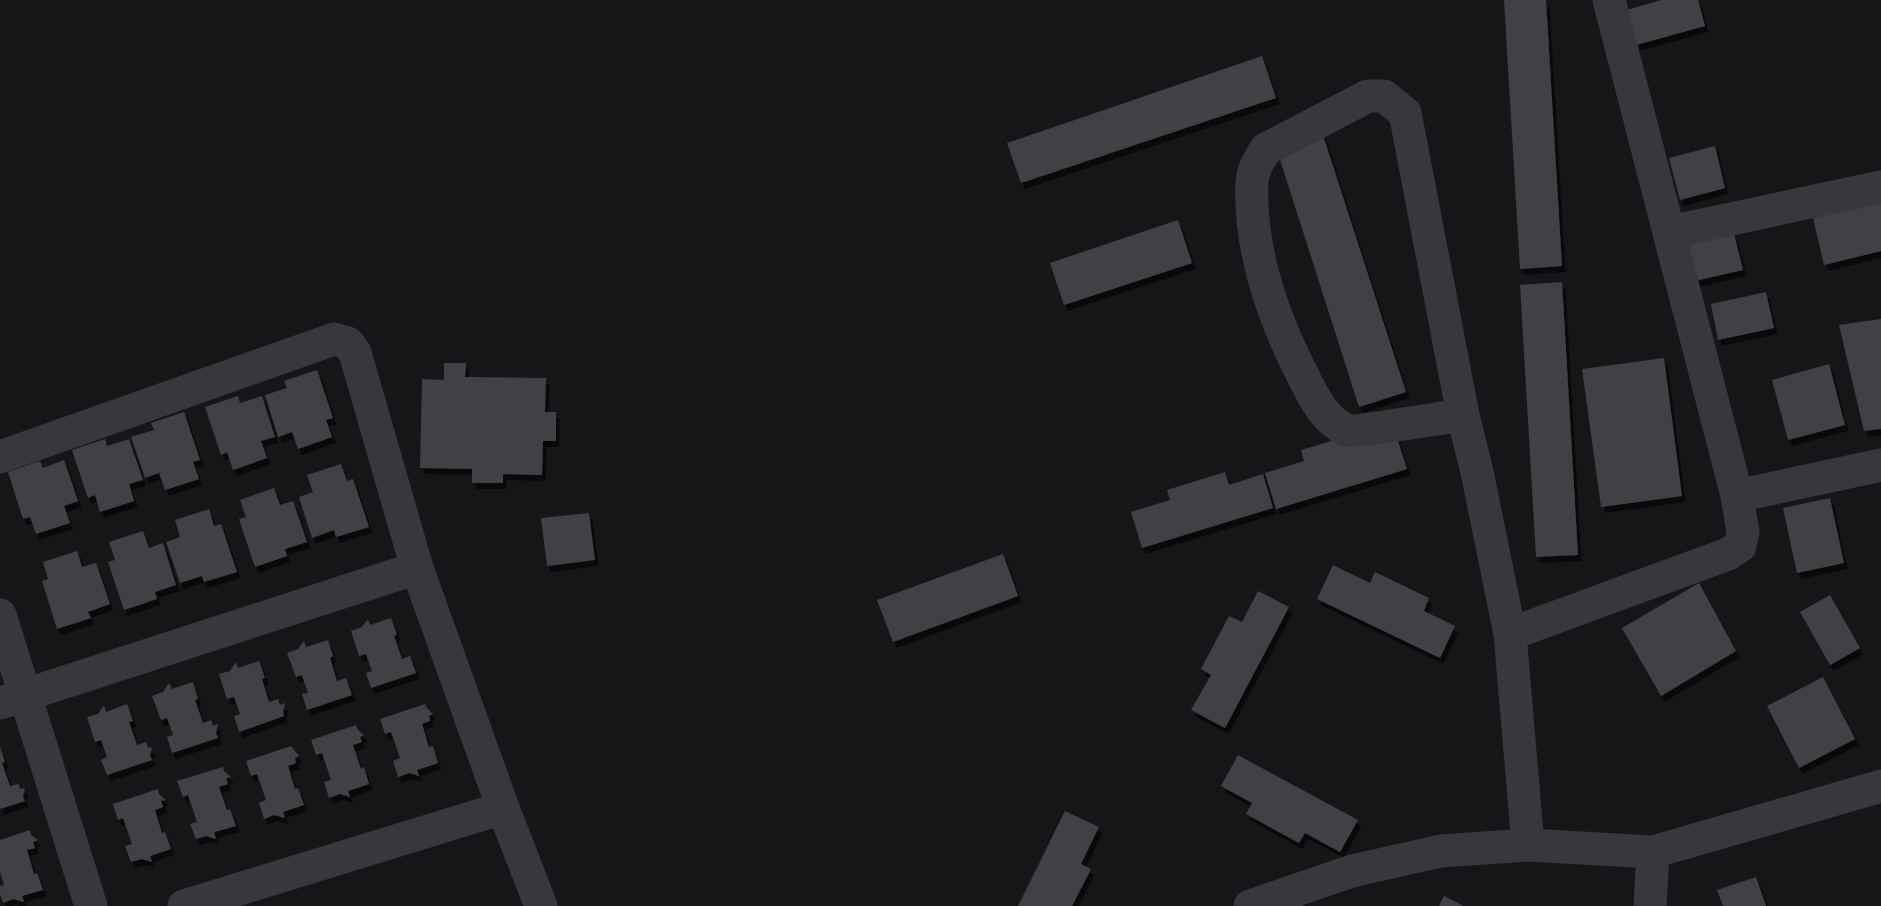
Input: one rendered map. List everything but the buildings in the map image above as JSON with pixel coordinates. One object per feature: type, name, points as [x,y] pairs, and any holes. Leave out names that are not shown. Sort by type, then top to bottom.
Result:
[{"type":"street","points":[[1510,634],[1728,554],[1740,546],[1743,532],[1737,496],[1609,0]]},
{"type":"street","points":[[1463,415],[1349,431],[1332,422],[1320,409],[1288,345],[1268,296],[1256,241],[1252,180],[1256,164],[1266,149],[1368,96],[1384,96],[1405,113],[1463,415],[1510,634],[1528,845]]},
{"type":"street","points":[[1670,232],[1881,187]]},
{"type":"street","points":[[0,457],[334,339],[348,343],[355,353],[417,568],[503,808],[542,906]]},
{"type":"street","points":[[1737,496],[1881,465]]},
{"type":"street","points":[[13,699],[417,568]]},
{"type":"street","points":[[0,615],[13,699],[91,906]]},
{"type":"street","points":[[1250,906],[1352,871],[1441,851],[1528,845],[1653,852],[1881,786]]},
{"type":"street","points":[[184,906],[503,808]]},
{"type":"street","points":[[1650,906],[1653,852]]}]
